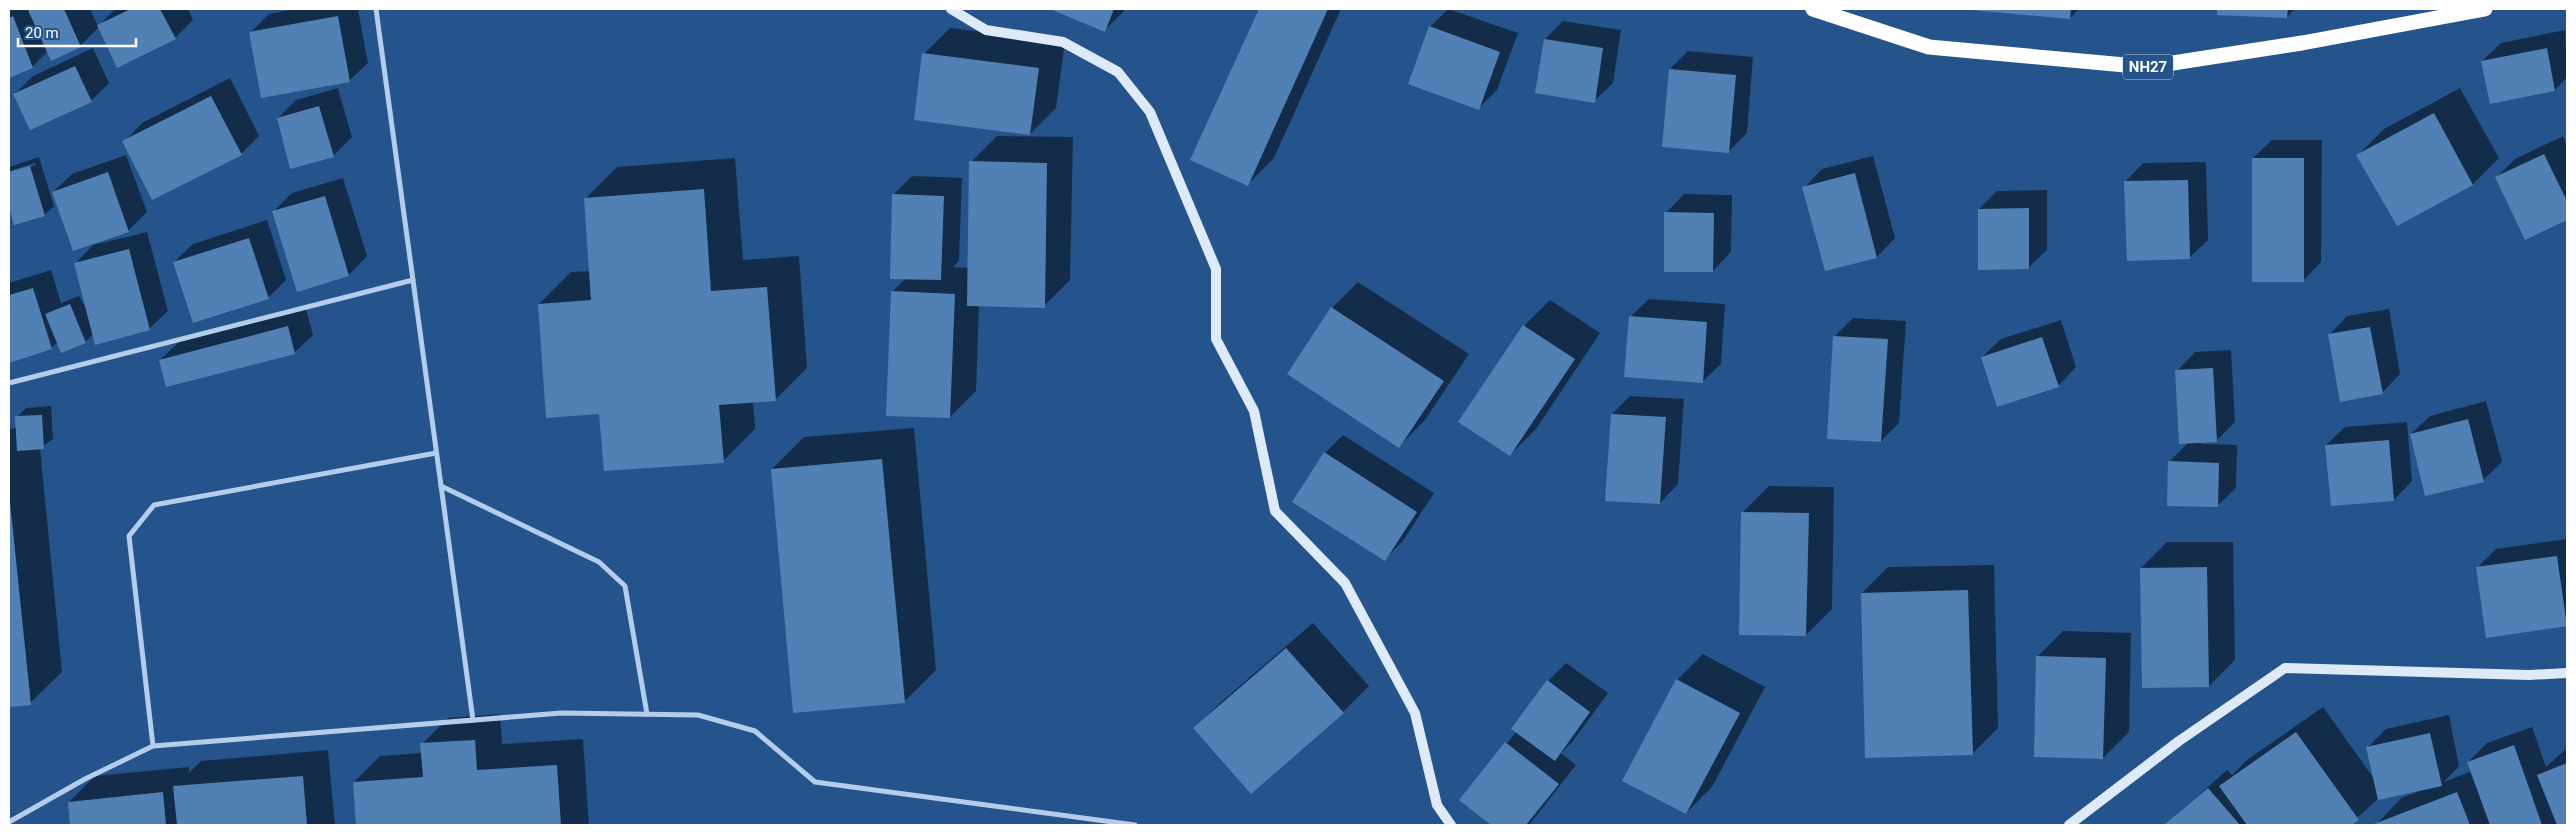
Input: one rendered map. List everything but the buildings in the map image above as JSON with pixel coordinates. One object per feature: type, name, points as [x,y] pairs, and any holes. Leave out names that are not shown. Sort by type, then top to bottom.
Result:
[{"type":"highway","name":"NH27","points":[[1813,9],[1929,47],[2147,67],[2302,43],[2485,9]]},
{"type":"street","points":[[376,9],[473,720]]},
{"type":"street","points":[[951,9],[986,30],[1063,42],[1118,72],[1150,112],[1216,269],[1216,339],[1254,411],[1274,511],[1345,583],[1416,713],[1437,805],[1451,825]]},
{"type":"street","points":[[9,383],[413,280]]},
{"type":"street","points":[[154,746],[129,536],[154,505],[436,453]]},
{"type":"street","points":[[441,486],[599,562],[625,586],[647,714]]},
{"type":"street","points":[[2069,825],[2178,741],[2285,668],[2529,676],[2567,673]]},
{"type":"street","points":[[9,822],[85,779],[154,746],[561,713],[698,715],[755,731],[815,782],[1135,825]]}]
